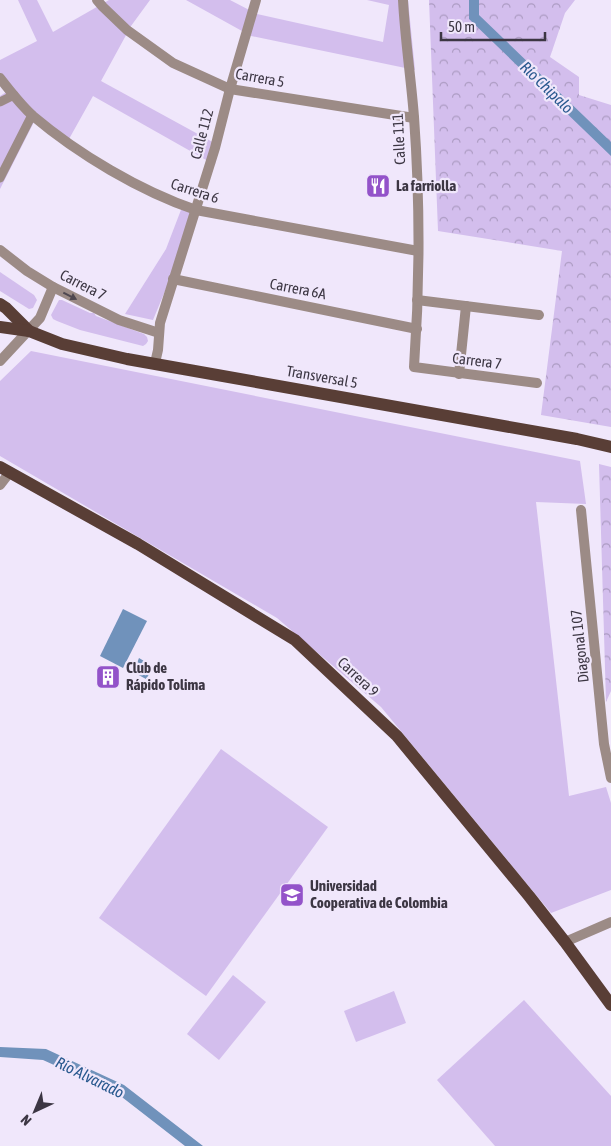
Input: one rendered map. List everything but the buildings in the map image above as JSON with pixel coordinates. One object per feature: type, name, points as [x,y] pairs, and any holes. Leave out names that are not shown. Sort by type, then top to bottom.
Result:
[{"type":"main road","points":[[0,304],[29,331]]},
{"type":"main road","points":[[0,327],[29,331]]},
{"type":"main road","name":"Transversal 5","points":[[29,331],[62,344],[127,359],[577,439],[611,447]]},
{"type":"main road","name":"Carrera 9","points":[[5,469],[138,544],[295,640],[397,736],[565,942],[611,1005]]},
{"type":"street","name":"Carrera 5","points":[[98,0],[127,30],[172,63],[230,89],[414,118]]},
{"type":"street","name":"Calle 112","points":[[155,363],[160,323],[215,148],[256,0]]},
{"type":"street","name":"Calle 111","points":[[403,0],[414,118],[417,187],[417,328],[414,367]]},
{"type":"street","name":"Carrera 6","points":[[0,78],[32,115],[68,142],[121,177],[181,205],[196,210],[418,251]]},
{"type":"street","points":[[0,102],[14,95]]},
{"type":"street","points":[[0,178],[32,115]]},
{"type":"street","name":"Carrera 7","points":[[0,250],[53,287],[119,320],[159,333]]},
{"type":"street","name":"Carrera 6A","points":[[173,280],[417,328]]},
{"type":"street","points":[[0,361],[40,318],[53,287]]},
{"type":"street","points":[[417,300],[538,315]]},
{"type":"street","points":[[459,374],[466,306]]},
{"type":"street","name":"Carrera 7","points":[[414,367],[537,383]]},
{"type":"street","points":[[0,486],[5,469]]},
{"type":"street","name":"Diagonal 107","points":[[581,510],[604,744],[611,778]]},
{"type":"street","points":[[600,697],[611,702]]},
{"type":"street","points":[[565,942],[611,922]]},
{"type":"green space","points":[[18,0],[37,0],[53,32],[109,0],[150,0],[131,26],[101,81],[218,145],[215,165],[93,96],[69,139],[37,116],[0,189],[0,96],[11,89],[0,75],[0,60],[37,41]]},
{"type":"green space","points":[[186,0],[230,0],[257,14],[383,42],[389,5],[367,0],[408,0],[415,70],[251,36]]},
{"type":"green space","points":[[429,0],[575,0],[565,13],[550,57],[579,77],[579,95],[611,105],[611,427],[541,415],[562,251],[438,231]]},
{"type":"green space","points":[[184,202],[199,209],[153,320],[125,314],[166,249]]},
{"type":"green space","points":[[0,272],[34,295],[37,300],[33,308],[29,309],[0,291]]},
{"type":"green space","points":[[59,300],[144,334],[148,341],[143,346],[80,330],[57,321],[51,315]]},
{"type":"green space","points":[[31,351],[580,461],[586,504],[536,502],[569,796],[606,787],[611,803],[611,890],[551,913],[381,707],[277,618],[0,456],[0,381]]},
{"type":"green space","points":[[599,464],[611,467],[611,691],[606,702]]},
{"type":"green space","points":[[221,749],[328,827],[206,996],[99,918]]},
{"type":"green space","points":[[233,975],[266,1002],[219,1060],[187,1034]]},
{"type":"green space","points":[[394,991],[406,1023],[356,1042],[344,1011]]},
{"type":"green space","points":[[524,1000],[611,1096],[611,1146],[495,1146],[437,1080]]},
{"type":"water","name":"Río Chipalo","points":[[469,0],[479,0],[479,15],[611,142],[611,156],[469,19]]},
{"type":"water","points":[[123,609],[147,621],[123,668],[100,656]]},
{"type":"water","points":[[139,658],[154,667],[146,679],[133,672],[135,668],[139,670],[142,667],[137,663]]},
{"type":"water","name":"Río Alvarado","points":[[0,1047],[46,1049],[124,1085],[203,1146],[185,1146],[118,1094],[43,1060],[0,1057]]},
{"type":"place","name":"La farriolla","points":[[378,186]]},
{"type":"place","name":"Club de Rápido Tolima","points":[[108,677]]},
{"type":"place","name":"Universidad Cooperativa de Colombia","points":[[292,895]]}]
